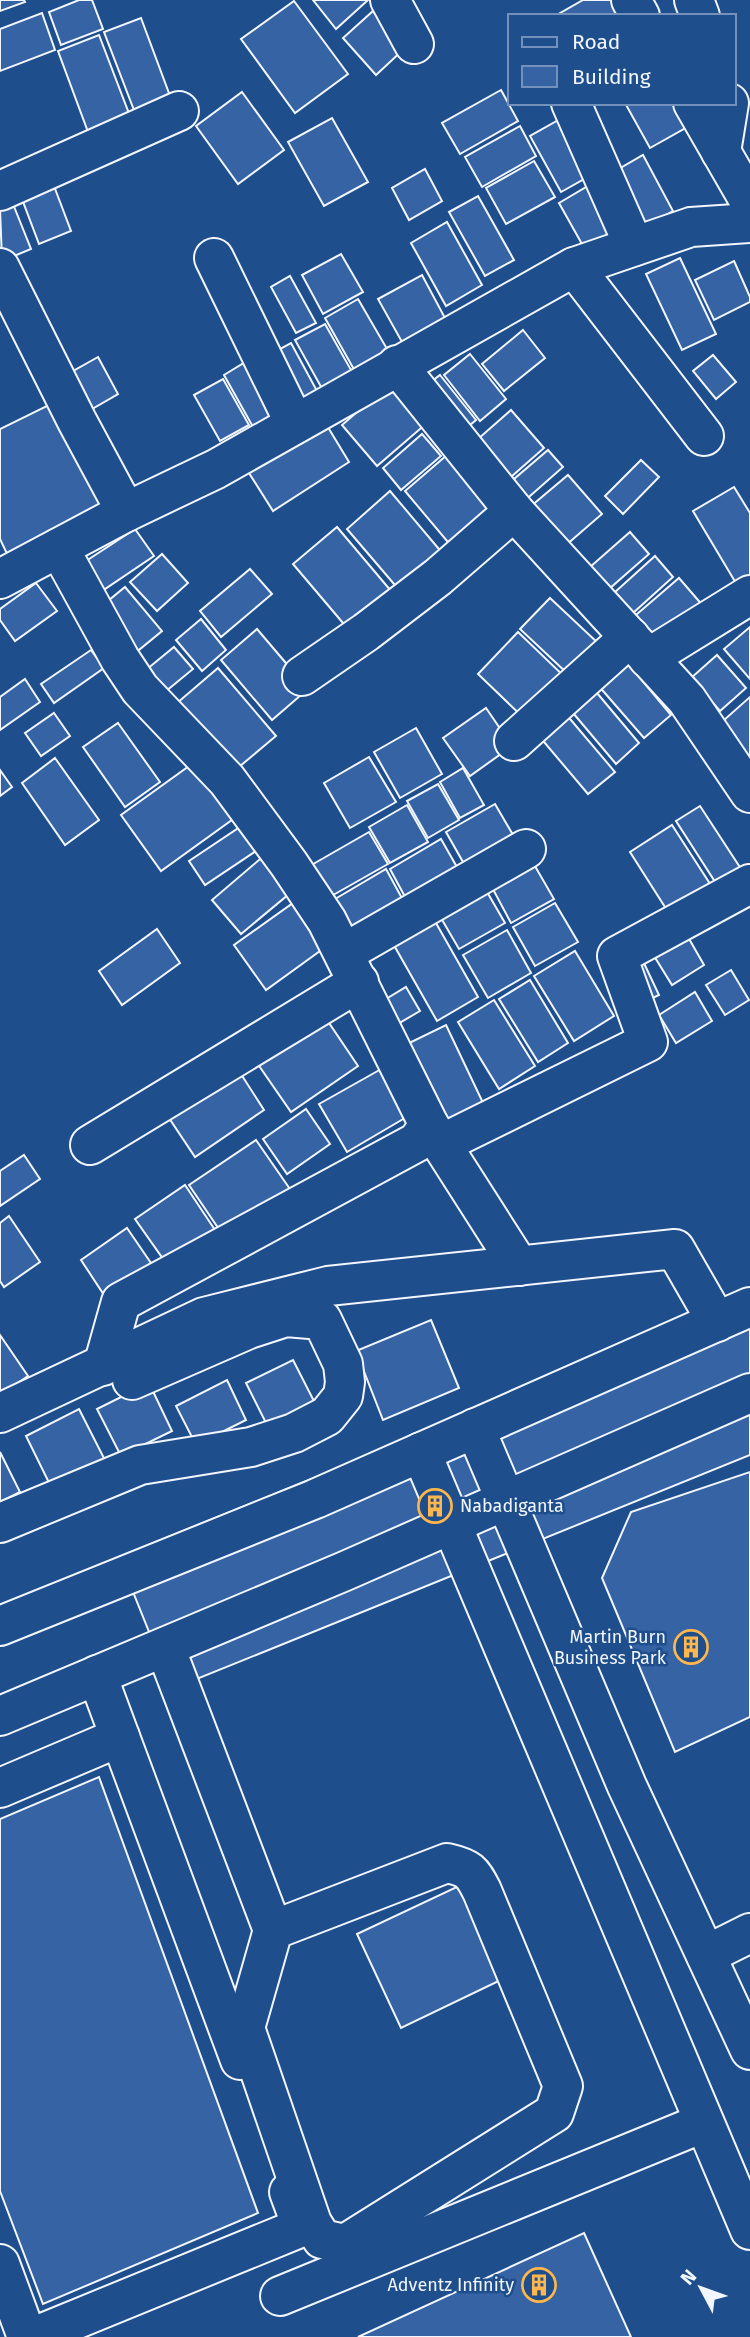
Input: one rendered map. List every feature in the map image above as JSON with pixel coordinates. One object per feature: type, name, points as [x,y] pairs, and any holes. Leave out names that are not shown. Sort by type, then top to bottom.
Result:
[{"type":"street","points":[[390,0],[414,44]]},
{"type":"street","points":[[572,105],[634,246]]},
{"type":"street","points":[[694,105],[750,202]]},
{"type":"street","points":[[721,152],[729,105]]},
{"type":"street","points":[[0,191],[178,111]]},
{"type":"street","points":[[0,579],[125,512],[216,469],[574,267],[691,227],[750,223]]},
{"type":"street","points":[[214,258],[295,424]]},
{"type":"street","points":[[574,267],[704,436]]},
{"type":"street","points":[[0,268],[76,421],[125,512]]},
{"type":"street","points":[[397,365],[514,511],[687,700],[750,793]]},
{"type":"street","points":[[302,676],[439,577],[514,511]]},
{"type":"street","points":[[59,548],[120,659],[140,689],[235,791],[327,921],[435,1135],[519,1266]]},
{"type":"street","points":[[514,740],[639,647],[750,595]]},
{"type":"street","points":[[90,1145],[526,849]]},
{"type":"street","points":[[103,1366],[121,1302],[416,1142],[649,1042],[617,956],[750,884]]},
{"type":"street","points":[[0,1626],[315,1499],[733,1315],[675,1249],[328,1286],[204,1317],[103,1366],[10,1421]]},
{"type":"street","points":[[0,1523],[140,1465],[251,1447],[294,1433],[327,1416],[343,1396],[343,1364],[321,1320],[286,1317],[10,1421]]},
{"type":"street","points":[[0,1716],[452,1524],[750,1393]]},
{"type":"street","points":[[475,1428],[627,1786],[750,2050]]},
{"type":"street","points":[[421,1452],[750,2230]]},
{"type":"street","points":[[165,1647],[273,1930],[246,2028],[312,2223],[322,2239],[345,2244],[554,2113],[564,2086],[474,1874],[463,1867],[447,1863],[273,1930]]},
{"type":"street","points":[[33,2337],[302,2227],[97,1675]]},
{"type":"street","points":[[0,1788],[120,1737]]},
{"type":"street","points":[[706,1955],[750,1933]]},
{"type":"street","points":[[280,2297],[703,2123]]},
{"type":"street","points":[[0,2264],[27,2337]]},
{"type":"building","points":[[0,0],[24,0],[25,2],[0,11]]},
{"type":"building","points":[[79,0],[92,0],[103,29],[61,45],[49,12]]},
{"type":"building","points":[[313,0],[368,0],[336,29]]},
{"type":"building","points":[[583,0],[623,0],[631,14],[558,14]]},
{"type":"building","points":[[294,1],[348,74],[295,113],[241,39]]},
{"type":"building","points":[[373,11],[405,48],[376,75],[343,38]]},
{"type":"building","points":[[42,13],[55,50],[0,71],[0,29]]},
{"type":"building","points":[[141,18],[173,104],[137,118],[104,32]]},
{"type":"building","points":[[99,35],[133,124],[91,140],[58,51]]},
{"type":"building","points":[[501,90],[518,121],[460,154],[442,123]]},
{"type":"building","points":[[242,92],[284,150],[238,184],[196,126]]},
{"type":"building","points":[[626,105],[677,105],[689,126],[650,148]]},
{"type":"building","points":[[332,118],[368,182],[324,206],[288,142]]},
{"type":"building","points":[[562,118],[593,174],[561,192],[530,136]]},
{"type":"building","points":[[520,126],[536,156],[482,187],[465,157]]},
{"type":"building","points":[[643,155],[673,211],[641,229],[610,174]]},
{"type":"building","points":[[534,161],[555,197],[506,224],[486,188]]},
{"type":"building","points":[[425,169],[442,201],[409,220],[392,188]]},
{"type":"building","points":[[593,183],[621,234],[587,253],[559,203]]},
{"type":"building","points":[[54,186],[71,231],[39,244],[22,199]]},
{"type":"building","points":[[478,196],[514,260],[485,276],[449,212]]},
{"type":"building","points":[[13,204],[31,249],[2,261],[0,208]]},
{"type":"building","points":[[447,222],[482,285],[446,306],[411,243]]},
{"type":"building","points":[[341,254],[363,292],[323,314],[302,275]]},
{"type":"building","points":[[680,258],[716,334],[682,350],[646,274]]},
{"type":"building","points":[[734,261],[750,302],[714,320],[695,280]]},
{"type":"building","points":[[422,275],[445,318],[402,342],[378,299]]},
{"type":"building","points":[[290,276],[316,323],[296,333],[271,287]]},
{"type":"building","points":[[358,299],[390,354],[356,373],[325,318]]},
{"type":"building","points":[[325,324],[355,377],[325,394],[295,340]]},
{"type":"building","points":[[523,330],[545,358],[504,391],[482,364]]},
{"type":"building","points":[[291,343],[317,391],[293,404],[267,356]]},
{"type":"building","points":[[470,354],[506,399],[480,421],[444,375]]},
{"type":"building","points":[[713,355],[736,382],[716,399],[693,371]]},
{"type":"building","points":[[98,357],[118,394],[80,416],[59,379]]},
{"type":"building","points":[[252,358],[281,413],[253,427],[224,375]]},
{"type":"building","points":[[440,375],[476,420],[458,435],[422,389]]},
{"type":"building","points":[[223,379],[249,425],[220,441],[194,395]]},
{"type":"building","points":[[392,382],[427,423],[377,466],[342,425]]},
{"type":"building","points":[[61,399],[112,505],[8,556],[0,539],[0,429]]},
{"type":"building","points":[[511,410],[544,448],[503,484],[470,446]]},
{"type":"building","points":[[326,424],[349,462],[273,511],[249,473]]},
{"type":"building","points":[[422,434],[441,456],[401,490],[383,468]]},
{"type":"building","points":[[548,450],[563,467],[522,503],[507,485]]},
{"type":"building","points":[[447,455],[500,519],[458,554],[405,491]]},
{"type":"building","points":[[641,460],[659,477],[623,514],[605,496]]},
{"type":"building","points":[[568,475],[602,514],[558,552],[524,512]]},
{"type":"building","points":[[734,487],[750,513],[750,591],[743,595],[693,511]]},
{"type":"building","points":[[390,491],[449,561],[406,598],[347,529]]},
{"type":"building","points":[[337,527],[397,598],[354,636],[293,564]]},
{"type":"building","points":[[135,529],[154,556],[102,591],[83,563]]},
{"type":"building","points":[[630,532],[649,554],[609,589],[590,567]]},
{"type":"building","points":[[162,554],[188,583],[157,611],[130,582]]},
{"type":"building","points":[[655,556],[673,577],[633,613],[615,592]]},
{"type":"building","points":[[250,569],[272,594],[221,637],[200,611]]},
{"type":"building","points":[[679,578],[704,607],[655,649],[630,620]]},
{"type":"building","points":[[36,583],[57,611],[15,641],[0,620],[0,609]]},
{"type":"building","points":[[125,587],[162,631],[134,654],[97,610]]},
{"type":"building","points":[[550,598],[599,644],[569,675],[520,629]]},
{"type":"building","points":[[201,619],[226,650],[202,671],[176,640]]},
{"type":"building","points":[[750,627],[750,679],[724,649]]},
{"type":"building","points":[[257,629],[308,689],[272,720],[221,660]]},
{"type":"building","points":[[518,632],[569,681],[529,723],[478,674]]},
{"type":"building","points":[[174,647],[193,669],[160,696],[141,674]]},
{"type":"building","points":[[91,650],[104,668],[54,703],[41,684]]},
{"type":"building","points":[[717,655],[746,688],[720,711],[691,678]]},
{"type":"building","points":[[625,660],[671,715],[644,738],[597,684]]},
{"type":"building","points":[[218,668],[276,736],[227,777],[170,709]]},
{"type":"building","points":[[25,679],[40,702],[0,730],[0,697]]},
{"type":"building","points":[[592,687],[639,743],[616,764],[568,707]]},
{"type":"building","points":[[750,697],[750,767],[715,728]]},
{"type":"building","points":[[486,708],[512,746],[470,776],[443,738]]},
{"type":"building","points":[[54,713],[70,736],[41,756],[25,733]]},
{"type":"building","points":[[565,713],[615,772],[588,794],[539,736]]},
{"type":"building","points":[[118,723],[160,782],[125,807],[83,747]]},
{"type":"building","points":[[416,728],[442,774],[400,798],[374,752]]},
{"type":"building","points":[[369,757],[396,802],[350,828],[324,783]]},
{"type":"building","points":[[55,758],[99,820],[65,845],[22,783]]},
{"type":"building","points":[[196,761],[236,817],[161,871],[121,815]]},
{"type":"building","points":[[463,768],[484,805],[460,818],[440,782]]},
{"type":"building","points":[[0,770],[12,787],[0,796]]},
{"type":"building","points":[[438,784],[459,820],[428,838],[407,801]]},
{"type":"building","points":[[495,804],[520,847],[471,876],[446,832]]},
{"type":"building","points":[[407,805],[428,842],[390,863],[369,827]]},
{"type":"building","points":[[700,806],[745,875],[721,891],[676,821]]},
{"type":"building","points":[[246,823],[262,847],[205,885],[189,861]]},
{"type":"building","points":[[672,825],[714,890],[672,918],[630,852]]},
{"type":"building","points":[[369,832],[388,864],[319,903],[301,871]]},
{"type":"building","points":[[441,839],[462,876],[410,906],[390,869]]},
{"type":"building","points":[[266,854],[295,889],[241,934],[212,900]]},
{"type":"building","points":[[528,854],[554,899],[511,923],[487,878]]},
{"type":"building","points":[[386,869],[409,911],[358,940],[335,899]]},
{"type":"building","points":[[483,885],[505,923],[459,949],[437,911]]},
{"type":"building","points":[[300,898],[331,943],[266,990],[234,945]]},
{"type":"building","points":[[555,903],[578,942],[535,966],[513,927]]},
{"type":"building","points":[[432,916],[478,997],[437,1021],[391,940]]},
{"type":"building","points":[[157,929],[180,963],[122,1005],[99,971]]},
{"type":"building","points":[[507,930],[531,973],[488,998],[463,955]]},
{"type":"building","points":[[684,930],[704,965],[672,985],[651,951]]},
{"type":"building","points":[[575,951],[614,1016],[574,1041],[534,976]]},
{"type":"building","points":[[642,959],[659,995],[640,1004],[623,967]]},
{"type":"building","points":[[731,970],[749,1000],[725,1015],[706,985]]},
{"type":"building","points":[[530,980],[568,1043],[538,1062],[499,999]]},
{"type":"building","points":[[406,987],[420,1011],[389,1029],[376,1005]]},
{"type":"building","points":[[695,992],[712,1021],[676,1043],[659,1015]]},
{"type":"building","points":[[494,1000],[535,1066],[499,1089],[458,1022]]},
{"type":"building","points":[[323,1014],[358,1066],[291,1112],[255,1060]]},
{"type":"building","points":[[446,1025],[485,1107],[440,1128],[401,1047]]},
{"type":"building","points":[[383,1068],[410,1115],[347,1152],[319,1104]]},
{"type":"building","points":[[239,1071],[264,1110],[195,1157],[169,1118]]},
{"type":"building","points":[[306,1109],[330,1144],[287,1174],[263,1139]]},
{"type":"building","points":[[256,1140],[292,1192],[225,1238],[189,1185]]},
{"type":"building","points":[[24,1155],[40,1179],[0,1206],[0,1171]]},
{"type":"building","points":[[185,1185],[215,1230],[166,1263],[135,1219]]},
{"type":"building","points":[[9,1216],[40,1262],[4,1287],[0,1281],[0,1223]]},
{"type":"building","points":[[127,1228],[153,1266],[106,1298],[81,1260]]},
{"type":"building","name":"Nabadiganta","points":[[750,1301],[750,1455],[172,1689],[119,1557]]},
{"type":"building","points":[[431,1320],[459,1388],[383,1420],[356,1351]]},
{"type":"building","points":[[0,1335],[28,1376],[0,1395]]},
{"type":"building","points":[[293,1360],[317,1407],[270,1431],[246,1383]]},
{"type":"building","points":[[227,1380],[246,1420],[196,1445],[176,1406]]},
{"type":"building","points":[[149,1383],[172,1431],[121,1456],[97,1409]]},
{"type":"building","points":[[79,1409],[111,1472],[57,1499],[26,1436]]},
{"type":"building","points":[[0,1452],[20,1492],[0,1502]]},
{"type":"building","name":"Martin Burn Business Park","points":[[750,1472],[750,1717],[675,1752],[602,1578],[631,1512]]},
{"type":"building","points":[[99,1777],[258,2213],[43,2304],[0,2191],[0,1819]]},
{"type":"building","points":[[463,1884],[507,1977],[401,2028],[357,1934]]},
{"type":"building","name":"Adventz Infinity","points":[[584,2233],[631,2337],[358,2337]]},
{"type":"place","name":"Nabadiganta","points":[[435,1506]]},
{"type":"place","name":"Martin Burn Business Park","points":[[691,1647]]},
{"type":"place","name":"Adventz Infinity","points":[[539,2285]]}]
